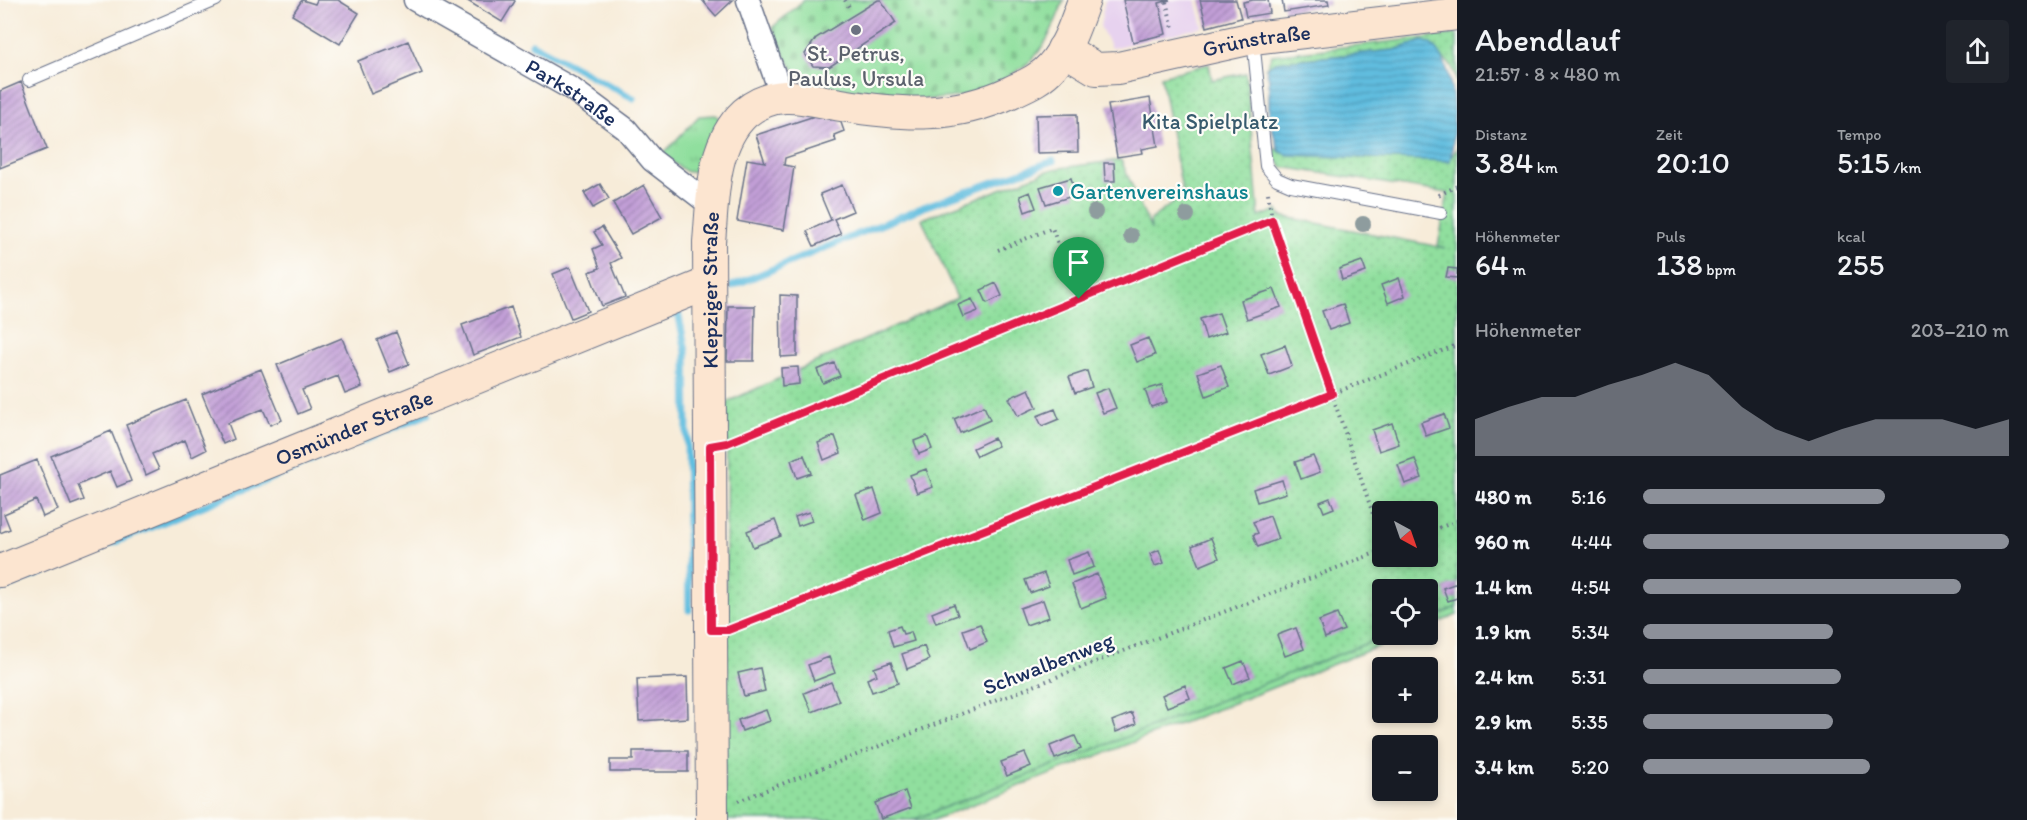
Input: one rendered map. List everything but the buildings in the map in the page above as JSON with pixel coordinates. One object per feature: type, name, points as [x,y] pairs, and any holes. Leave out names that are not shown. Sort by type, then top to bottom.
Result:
[{"type":"street","name":"Parkstraße","points":[[415,0],[572,89],[626,129],[652,160],[712,206]]},
{"type":"street","points":[[748,0],[782,97]]},
{"type":"street","name":"Klepziger Straße","points":[[724,811],[711,630],[709,284],[712,206],[716,171],[724,143],[746,113],[782,97],[804,96],[840,104],[918,114],[953,112],[987,103],[1036,81],[1053,65],[1063,49],[1084,0]]},
{"type":"street","name":"Grünstraße","points":[[1063,49],[1096,69],[1118,68],[1253,38],[1457,14]]},
{"type":"street","name":"Osmünder Straße","points":[[0,571],[709,284]]},
{"type":"lane","points":[[29,80],[216,0]]},
{"type":"lane","points":[[1253,38],[1266,166],[1277,179],[1291,184],[1441,213]]},
{"type":"path","points":[[845,0],[850,9]]},
{"type":"path","points":[[1166,2],[1175,38]]},
{"type":"path","points":[[1270,213],[1372,511]]},
{"type":"path","points":[[710,446],[727,443],[1272,220]]},
{"type":"path","points":[[998,250],[1052,228],[1079,299]]},
{"type":"path","points":[[711,630],[728,630],[1457,345]]},
{"type":"path","points":[[1438,528],[1457,521]]},
{"type":"path","name":"Schwalbenweg","points":[[724,811],[1372,554]]},
{"type":"shaded area","points":[[1105,0],[1196,0],[1203,27],[1111,48],[1100,26]]},
{"type":"green space","points":[[804,0],[1064,0],[1050,34],[1040,50],[1017,71],[976,92],[936,99],[911,99],[833,88],[797,72],[786,58],[772,28]]},
{"type":"green space","points":[[1457,34],[1457,83],[1452,66],[1423,41],[1394,50],[1275,62],[1266,68],[1272,55]]},
{"type":"green space","name":"Kita Spielplatz","points":[[1209,64],[1212,80],[1246,73],[1259,217],[1278,210],[1280,216],[1445,248],[1438,246],[1448,193],[1282,167],[1273,156],[1273,149],[1449,161],[1457,148],[1457,607],[1438,615],[1438,579],[1372,579],[1372,641],[912,820],[724,820],[727,402],[957,298],[922,219],[1053,169],[1121,160],[1151,230],[1150,220],[1183,195],[1161,76]]},
{"type":"green space","points":[[716,115],[720,120],[704,164],[697,171],[687,172],[662,155],[699,116]]},
{"type":"green space","points":[[1457,607],[1457,615],[1438,623],[1438,615]]},
{"type":"green space","points":[[1372,641],[1372,645],[1382,645],[933,820],[912,820]]},
{"type":"water","points":[[1423,41],[1434,47],[1443,59],[1448,75],[1452,93],[1454,131],[1450,161],[1288,155],[1279,151],[1269,119],[1269,79],[1266,68],[1275,62],[1394,50]]},
{"type":"waterway","points":[[532,44],[633,98]]},
{"type":"waterway","points":[[732,286],[926,206],[1053,161]]},
{"type":"waterway","points":[[672,315],[678,312],[686,352],[689,610]]},
{"type":"waterway","points":[[0,589],[428,414]]},
{"type":"place","name":"St. Petrus, Paulus, Ursula","points":[[856,30]]},
{"type":"place","name":"Gartenvereinshaus","points":[[1058,191]]},
{"type":"route","points":[[1272,220],[1332,394],[728,630],[711,630],[710,446],[727,443],[1079,299],[1272,220]]}]
